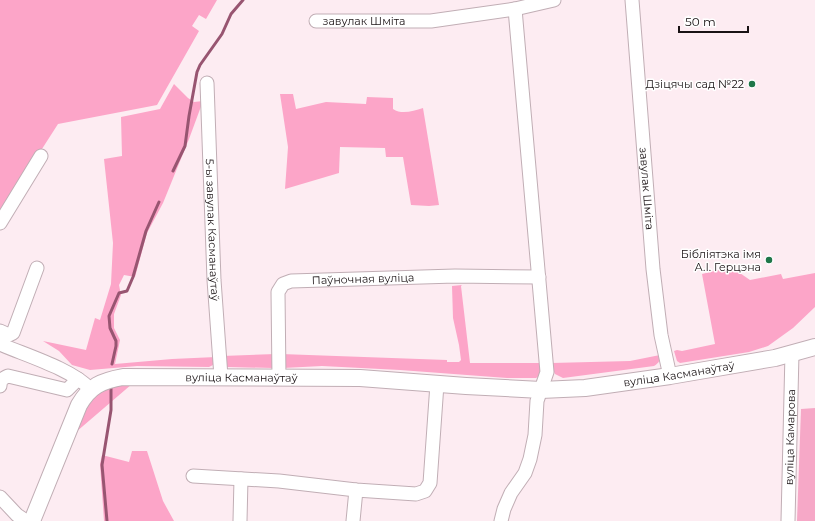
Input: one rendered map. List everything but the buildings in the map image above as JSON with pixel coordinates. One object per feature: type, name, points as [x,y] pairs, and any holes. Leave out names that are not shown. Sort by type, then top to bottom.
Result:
[{"type":"main road","name":"вуліца Касманаўтаў","points":[[32,521],[79,405],[84,384],[99,383],[109,379],[123,377],[360,378],[541,390],[585,388],[670,376],[775,358],[815,347]]},
{"type":"street","name":"завулак Шміта","points":[[316,21],[431,21],[515,9],[554,0]]},
{"type":"street","name":"завулак Шміта","points":[[632,0],[653,269],[661,335],[670,376]]},
{"type":"street","points":[[501,521],[504,509],[511,493],[525,473],[530,459],[535,435],[536,401],[547,372],[515,9]]},
{"type":"street","name":"5-ы завулак Касманаўтаў","points":[[207,83],[214,280],[221,377]]},
{"type":"street","points":[[0,223],[41,156]]},
{"type":"street","points":[[0,331],[9,335],[13,333],[37,268]]},
{"type":"street","name":"Паўночная вуліца","points":[[279,378],[278,292],[283,284],[291,281],[455,276],[539,277]]},
{"type":"street","points":[[0,344],[64,371],[84,384]]},
{"type":"street","name":"вуліца Камарова","points":[[788,521],[792,353]]},
{"type":"street","points":[[0,386],[0,382],[3,378],[8,376],[67,390],[84,384]]},
{"type":"street","points":[[193,476],[279,481],[356,490],[416,494],[425,491],[430,483],[437,384]]},
{"type":"street","points":[[240,479],[240,521]]},
{"type":"street","points":[[353,521],[356,490]]},
{"type":"street","points":[[0,498],[17,515],[26,521]]},
{"type":"shaded area","points":[[0,0],[217,0],[206,19],[199,15],[192,26],[199,31],[157,105],[58,124],[0,216]]},
{"type":"shaded area","points":[[174,84],[194,102],[203,101],[163,203],[147,233],[135,277],[124,275],[119,285],[121,295],[114,314],[114,328],[120,340],[115,364],[216,357],[215,364],[209,367],[137,366],[90,370],[72,365],[59,351],[43,341],[86,350],[95,318],[100,320],[111,284],[113,243],[104,159],[122,156],[121,117],[160,109]]},
{"type":"shaded area","points":[[280,94],[293,94],[296,109],[326,102],[366,104],[367,97],[393,98],[393,109],[400,112],[408,112],[423,108],[439,205],[411,205],[403,157],[386,157],[385,148],[340,147],[339,173],[285,189],[288,147]]},
{"type":"shaded area","points":[[723,269],[734,269],[750,280],[781,274],[783,279],[815,273],[815,307],[793,328],[768,346],[749,352],[680,363],[677,361],[674,351],[682,351],[715,344],[702,274]]},
{"type":"shaded area","points":[[462,285],[470,363],[542,363],[541,375],[536,378],[507,378],[322,366],[283,368],[281,354],[447,360],[447,362],[459,362],[461,360],[453,318],[452,286]]},
{"type":"shaded area","points":[[276,354],[273,368],[227,367],[222,356]]},
{"type":"shaded area","points":[[660,355],[659,362],[654,366],[563,378],[555,374],[552,363],[630,361]]},
{"type":"shaded area","points":[[132,384],[76,432],[88,405],[97,394],[110,387]]},
{"type":"shaded area","points":[[815,408],[815,521],[797,521],[801,409]]},
{"type":"shaded area","points":[[132,451],[147,451],[163,501],[174,521],[104,521],[100,464],[102,455],[129,462]]},
{"type":"waterway","points":[[173,171],[185,146],[197,72],[200,65],[222,34],[231,14],[243,0]]},
{"type":"waterway","points":[[112,364],[116,341],[110,328],[109,316],[119,293],[127,291],[133,277],[146,231],[159,202]]},
{"type":"waterway","points":[[107,521],[102,465],[111,410],[111,388]]},
{"type":"place","name":"Дзіцячы сад №22","points":[[752,84]]},
{"type":"place","name":"Бібліятэка імя А.І. Герцэна","points":[[769,260]]}]
